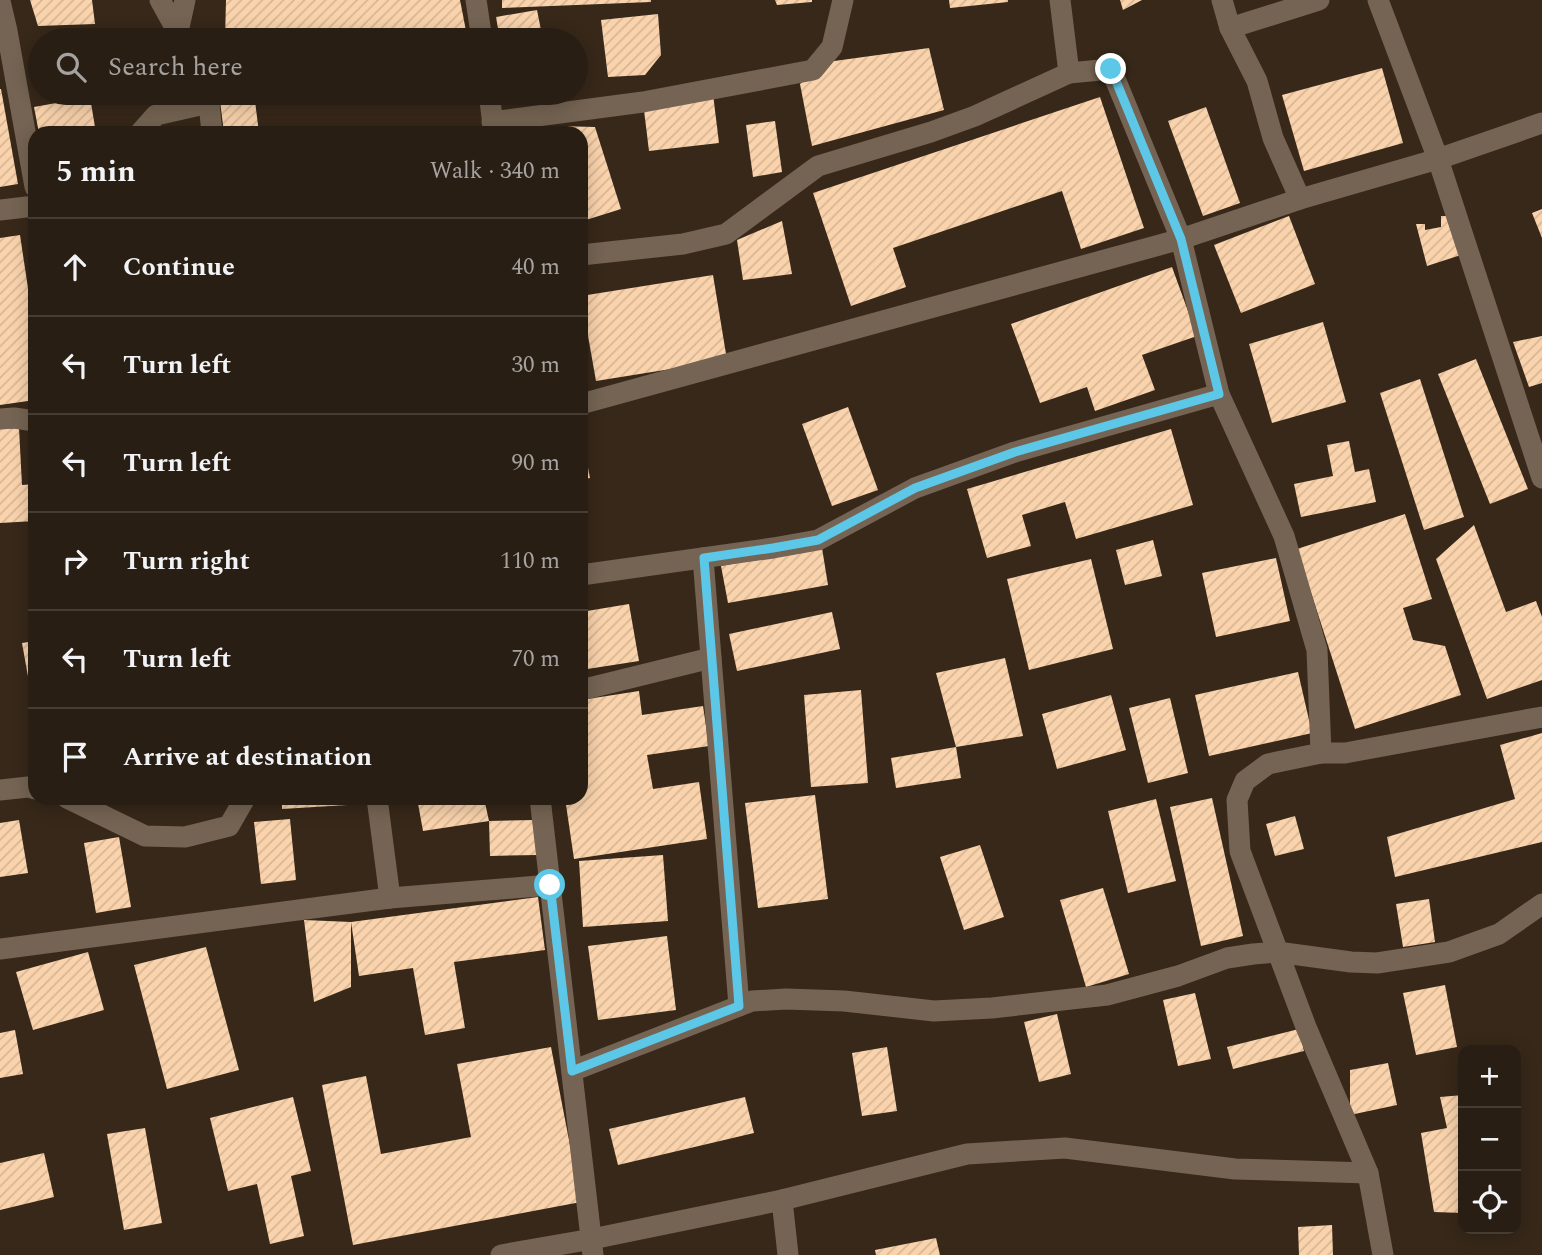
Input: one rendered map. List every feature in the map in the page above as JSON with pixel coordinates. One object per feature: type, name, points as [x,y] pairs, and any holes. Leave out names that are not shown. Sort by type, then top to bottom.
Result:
[{"type":"street","points":[[160,0],[176,28]]},
{"type":"street","points":[[181,28],[185,0]]},
{"type":"street","points":[[475,0],[480,28]]},
{"type":"street","points":[[499,126],[813,70],[832,47],[843,0]]},
{"type":"street","points":[[1060,0],[1069,73]]},
{"type":"street","points":[[1222,0],[1230,28],[1257,81],[1273,138],[1300,199]]},
{"type":"street","points":[[1230,28],[1319,0]]},
{"type":"street","points":[[1378,0],[1438,159],[1542,478]]},
{"type":"street","points":[[0,1],[28,152]]},
{"type":"street","points":[[588,254],[683,244],[726,234],[818,166],[975,116],[1069,73],[1111,69],[1181,239],[1219,394],[1288,549],[1317,650],[1321,753]]},
{"type":"street","points":[[147,126],[156,116],[187,105]]},
{"type":"street","points":[[208,105],[211,126]]},
{"type":"street","points":[[490,105],[493,126]]},
{"type":"street","points":[[588,402],[1181,239],[1300,199],[1438,159],[1542,123]]},
{"type":"street","points":[[0,210],[28,207]]},
{"type":"street","points":[[588,574],[818,540],[915,488],[1015,452],[1219,394]]},
{"type":"street","points":[[0,419],[28,420]]},
{"type":"street","points":[[704,558],[739,1006]]},
{"type":"street","points":[[588,688],[711,658]]},
{"type":"street","points":[[1389,1254],[1368,1173],[1306,1027],[1240,850],[1237,800],[1245,780],[1268,764],[1321,753],[1345,753],[1542,717]]},
{"type":"street","points":[[0,790],[28,787]]},
{"type":"street","points":[[81,805],[145,836],[185,837],[229,825],[241,805]]},
{"type":"street","points":[[378,805],[390,898]]},
{"type":"street","points":[[541,805],[592,1247]]},
{"type":"street","points":[[0,949],[390,898],[550,885]]},
{"type":"street","points":[[572,1071],[752,1001],[844,1001],[934,1011],[992,1008],[1107,995],[1178,976],[1227,958],[1278,952],[1377,963],[1449,952],[1499,934],[1542,904]]},
{"type":"street","points":[[501,1255],[592,1247],[967,1154],[1065,1148],[1235,1169],[1368,1173]]},
{"type":"street","points":[[782,1200],[788,1255]]},
{"type":"building","points":[[30,0],[92,0],[95,24],[38,26]]},
{"type":"building","points":[[226,0],[460,0],[465,28],[225,28]]},
{"type":"building","points":[[502,0],[651,0],[651,2],[502,8]]},
{"type":"building","points":[[775,0],[812,0],[812,2],[777,5]]},
{"type":"building","points":[[949,0],[1008,0],[1008,2],[950,8]]},
{"type":"building","points":[[1120,0],[1142,0],[1123,10]]},
{"type":"building","points":[[537,10],[541,28],[498,28],[496,17]]},
{"type":"building","points":[[658,14],[661,55],[645,75],[608,77],[601,20]]},
{"type":"building","points":[[929,48],[944,110],[812,146],[800,84],[827,62]]},
{"type":"building","points":[[1382,68],[1403,143],[1304,171],[1282,95]]},
{"type":"building","points":[[0,89],[18,184],[0,187]]},
{"type":"building","points":[[713,94],[719,143],[649,151],[643,102]]},
{"type":"building","points":[[1100,97],[1144,228],[1081,249],[1062,191],[893,248],[906,287],[851,306],[813,193]]},
{"type":"building","points":[[91,105],[95,126],[38,126],[34,107]]},
{"type":"building","points":[[220,105],[256,105],[258,126],[223,126]]},
{"type":"building","points":[[1206,107],[1240,203],[1203,216],[1168,121]]},
{"type":"building","points":[[775,121],[782,172],[753,177],[746,125]]},
{"type":"building","points":[[588,127],[595,127],[621,209],[588,219]]},
{"type":"building","points":[[1542,209],[1542,238],[1532,213]]},
{"type":"building","points":[[1289,216],[1315,284],[1241,313],[1214,245]]},
{"type":"building","points":[[1441,216],[1450,216],[1464,254],[1427,266],[1416,224],[1425,224],[1425,230],[1441,227]]},
{"type":"building","points":[[782,221],[792,274],[743,280],[737,240]]},
{"type":"building","points":[[20,235],[28,288],[28,401],[0,405],[0,238]]},
{"type":"building","points":[[1172,267],[1197,336],[1142,355],[1155,390],[1095,411],[1087,387],[1040,403],[1011,324]]},
{"type":"building","points":[[713,275],[727,360],[596,381],[588,336],[588,295]]},
{"type":"building","points":[[1323,322],[1346,402],[1272,423],[1249,344]]},
{"type":"building","points":[[1542,336],[1542,383],[1529,387],[1513,342]]},
{"type":"building","points":[[1476,359],[1528,489],[1490,504],[1438,374]]},
{"type":"building","points":[[1420,379],[1464,517],[1424,530],[1380,393]]},
{"type":"building","points":[[848,407],[878,490],[832,506],[802,424]]},
{"type":"building","points":[[19,428],[22,485],[28,485],[28,521],[0,523],[0,429]]},
{"type":"building","points":[[1171,429],[1193,505],[1076,539],[1065,502],[1022,515],[1031,546],[987,558],[967,489]]},
{"type":"building","points":[[1349,441],[1355,472],[1369,469],[1376,502],[1301,517],[1294,484],[1333,476],[1327,445]]},
{"type":"building","points":[[1405,514],[1432,599],[1403,608],[1413,640],[1445,646],[1461,695],[1355,729],[1297,549]]},
{"type":"building","points":[[1474,525],[1506,612],[1536,601],[1542,617],[1542,680],[1487,699],[1436,559]]},
{"type":"building","points":[[1153,540],[1162,576],[1125,585],[1116,550]]},
{"type":"building","points":[[822,548],[828,585],[728,603],[721,566]]},
{"type":"building","points":[[1276,558],[1290,621],[1216,637],[1202,573]]},
{"type":"building","points":[[1091,559],[1113,649],[1029,670],[1007,579]]},
{"type":"building","points":[[629,604],[639,661],[588,669],[588,611]]},
{"type":"building","points":[[832,612],[840,649],[737,671],[729,634]]},
{"type":"building","points":[[28,642],[28,676],[22,643]]},
{"type":"building","points":[[1005,658],[1023,736],[956,747],[936,673]]},
{"type":"building","points":[[1298,672],[1312,733],[1209,756],[1195,695]]},
{"type":"building","points":[[861,690],[868,783],[811,787],[804,695]]},
{"type":"building","points":[[639,691],[642,715],[703,706],[709,746],[647,755],[653,789],[699,782],[707,839],[574,859],[566,805],[588,805],[588,699]]},
{"type":"building","points":[[1111,695],[1126,750],[1057,769],[1042,714]]},
{"type":"building","points":[[1170,698],[1188,773],[1148,783],[1129,708]]},
{"type":"building","points":[[1542,733],[1542,842],[1395,877],[1387,837],[1515,799],[1500,745]]},
{"type":"building","points":[[956,747],[961,778],[896,788],[891,758]]},
{"type":"building","points":[[815,795],[828,899],[758,908],[745,803]]},
{"type":"building","points":[[1212,798],[1243,936],[1201,946],[1170,807]]},
{"type":"building","points":[[1156,799],[1176,881],[1128,893],[1108,811]]},
{"type":"building","points":[[282,805],[347,805],[282,809]]},
{"type":"building","points":[[418,805],[486,805],[489,821],[423,831]]},
{"type":"building","points":[[1295,816],[1304,849],[1275,856],[1266,824]]},
{"type":"building","points":[[290,819],[296,880],[261,884],[254,822]]},
{"type":"building","points":[[19,820],[28,873],[0,877],[0,823]]},
{"type":"building","points":[[535,820],[537,855],[490,856],[489,821]]},
{"type":"building","points":[[119,837],[131,907],[96,913],[84,843]]},
{"type":"building","points":[[980,845],[1004,917],[964,930],[940,857]]},
{"type":"building","points":[[663,855],[668,921],[583,927],[579,861]]},
{"type":"building","points":[[1103,888],[1129,974],[1086,987],[1060,900]]},
{"type":"building","points":[[538,897],[545,950],[454,962],[465,1028],[425,1035],[413,968],[359,976],[351,922]]},
{"type":"building","points":[[1429,899],[1435,942],[1403,947],[1396,904]]},
{"type":"building","points":[[304,920],[351,922],[351,987],[314,1002]]},
{"type":"building","points":[[667,936],[676,1010],[598,1020],[588,946]]},
{"type":"building","points":[[206,947],[239,1070],[167,1089],[134,965]]},
{"type":"building","points":[[88,952],[104,1010],[33,1030],[16,972]]},
{"type":"building","points":[[1445,985],[1457,1047],[1416,1055],[1403,993]]},
{"type":"building","points":[[1195,993],[1211,1059],[1178,1066],[1163,1000]]},
{"type":"building","points":[[1057,1014],[1071,1074],[1039,1082],[1024,1022]]},
{"type":"building","points":[[1299,1029],[1304,1051],[1233,1069],[1227,1047]]},
{"type":"building","points":[[15,1030],[23,1074],[0,1078],[0,1033]]},
{"type":"building","points":[[551,1047],[581,1202],[353,1245],[322,1085],[366,1076],[381,1154],[471,1137],[457,1064]]},
{"type":"building","points":[[887,1047],[897,1111],[862,1116],[852,1053]]},
{"type":"building","points":[[1388,1063],[1397,1105],[1350,1115],[1350,1070]]},
{"type":"building","points":[[1458,1095],[1458,1213],[1434,1212],[1421,1133],[1447,1128],[1440,1097]]},
{"type":"building","points":[[293,1097],[311,1171],[291,1176],[304,1236],[270,1244],[257,1184],[228,1191],[210,1118]]},
{"type":"building","points":[[745,1097],[754,1133],[618,1165],[609,1129]]},
{"type":"building","points":[[145,1128],[162,1223],[124,1230],[107,1134]]},
{"type":"building","points":[[44,1153],[54,1197],[0,1210],[0,1163]]},
{"type":"building","points":[[1332,1225],[1333,1255],[1299,1255],[1298,1227]]},
{"type":"building","points":[[936,1238],[940,1255],[876,1255],[875,1250]]},
{"type":"route","points":[[550,885],[572,1071],[739,1006],[704,558],[818,540],[915,488],[1015,452],[1219,394],[1181,239],[1111,69]]}]
